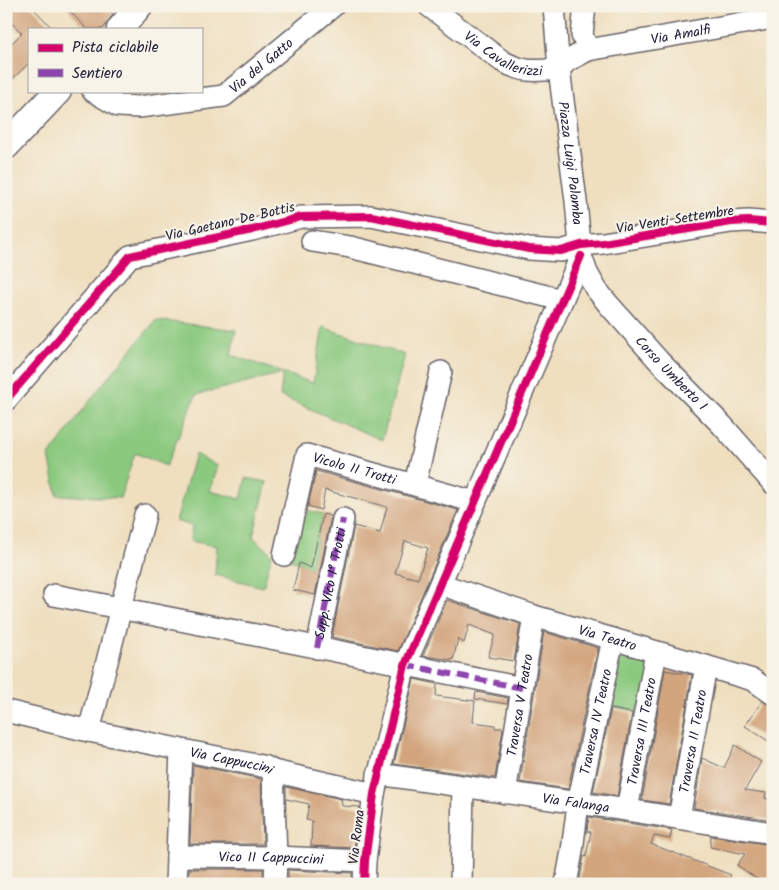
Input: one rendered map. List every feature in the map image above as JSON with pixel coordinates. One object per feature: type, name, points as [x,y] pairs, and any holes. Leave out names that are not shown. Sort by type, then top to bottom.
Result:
[{"type":"main road","points":[[121,28],[138,6]]},
{"type":"main road","points":[[6,146],[57,92]]},
{"type":"street","name":"Via del Gatto","points":[[95,92],[118,106],[132,107],[224,96],[333,6]]},
{"type":"street","name":"Via Cavallerizzi","points":[[429,6],[502,61],[515,68],[529,71],[560,69]]},
{"type":"street","name":"Piazza Luigi Palomba","points":[[554,6],[581,250]]},
{"type":"street","points":[[560,69],[585,43],[585,6]]},
{"type":"street","name":"Via Amalfi","points":[[557,38],[585,43],[773,18]]},
{"type":"street","name":"Via Gaetano De Bottis","points":[[6,400],[130,256],[252,230],[301,217],[371,216],[529,249],[581,250]]},
{"type":"street","name":"Via Venti Settembre","points":[[581,250],[603,243],[731,222],[773,223]]},
{"type":"street","points":[[312,241],[350,247],[562,300],[571,294],[583,290],[596,289]]},
{"type":"street","name":"Corso Umberto I","points":[[581,250],[587,274],[596,289],[659,361],[722,425],[773,483]]},
{"type":"street","name":"Via Roma","points":[[364,884],[364,861],[376,784],[405,665],[562,300],[581,250]]},
{"type":"street","name":"Vicolo II Trotti","points":[[415,484],[441,372]]},
{"type":"street","name":"Vicolo II Trotti","points":[[284,555],[307,455],[475,502]]},
{"type":"street","points":[[90,731],[145,515]]},
{"type":"street","name":"Supp. Vico 1° Trotti","points":[[317,648],[343,519]]},
{"type":"street","name":"Via Teatro","points":[[440,584],[534,616],[754,680],[773,694]]},
{"type":"street","points":[[54,594],[522,688]]},
{"type":"street","name":"Traversa V Teatro","points":[[505,793],[534,616]]},
{"type":"street","name":"Traversa IV Teatro","points":[[566,884],[578,804],[613,639]]},
{"type":"street","name":"Traversa III Teatro","points":[[627,810],[656,652]]},
{"type":"street","name":"Traversa II Teatro","points":[[679,818],[706,666]]},
{"type":"street","name":"Via Cappuccini","points":[[6,712],[266,767],[273,771],[376,784]]},
{"type":"street","points":[[176,884],[181,750]]},
{"type":"street","points":[[273,771],[276,857],[274,884]]},
{"type":"street","name":"Via Falanga","points":[[376,784],[463,787],[773,833]]},
{"type":"street","points":[[461,884],[463,787]]},
{"type":"street","name":"Vico II Cappuccini","points":[[177,856],[276,857],[364,861]]},
{"type":"green space","points":[[156,320],[236,330],[231,355],[313,383],[323,327],[405,355],[382,440],[280,396],[283,373],[196,395],[166,466],[135,453],[120,498],[57,495],[49,456],[97,391]]},
{"type":"green space","points":[[195,454],[218,466],[210,491],[241,499],[246,478],[267,482],[253,537],[272,554],[263,587],[215,575],[217,546],[190,541],[192,526],[176,521]]},
{"type":"green space","points":[[298,508],[323,514],[311,568],[288,558]]},
{"type":"green space","points":[[613,639],[656,652],[645,713],[600,704]]},
{"type":"building","points":[[6,6],[31,6],[52,28],[28,28],[28,64],[6,85],[6,49],[22,33],[6,18]]},
{"type":"building","points":[[65,6],[106,6],[113,14],[104,28],[86,28]]},
{"type":"building","points":[[316,471],[458,510],[398,651],[332,637],[354,526],[380,533],[387,507],[325,490],[321,510],[308,506]],"holes":[[[405,541],[428,548],[418,579],[395,573]]]},
{"type":"building","points":[[323,514],[331,516],[315,595],[293,590],[299,563],[311,568]]},
{"type":"building","points":[[447,600],[520,624],[514,661],[488,657],[495,635],[469,625],[464,643],[458,639],[453,660],[423,656]]},
{"type":"building","points":[[544,632],[598,648],[568,789],[520,782]]},
{"type":"building","points":[[665,670],[692,675],[669,804],[642,800]]},
{"type":"building","points":[[414,679],[437,684],[436,696],[475,701],[473,722],[495,725],[495,728],[503,728],[495,778],[394,764]]},
{"type":"building","points":[[476,692],[508,698],[507,704],[475,699]]},
{"type":"building","points":[[762,701],[773,706],[773,744],[745,726]]},
{"type":"building","points":[[611,709],[632,713],[617,796],[593,792]]},
{"type":"building","points":[[735,745],[761,762],[745,790],[766,793],[765,798],[773,800],[773,820],[694,808],[702,758],[724,768]]},
{"type":"building","points":[[193,765],[261,779],[263,844],[190,844]]},
{"type":"building","points":[[286,787],[341,799],[342,806],[360,807],[354,848],[311,846],[312,821],[306,820],[309,804],[286,799]]},
{"type":"building","points":[[589,817],[672,830],[670,839],[654,836],[651,844],[731,875],[727,884],[579,884],[591,832],[587,831]]},
{"type":"building","points":[[711,836],[773,845],[773,884],[764,884],[737,865],[745,854],[710,847]]},
{"type":"building","points":[[189,869],[263,869],[263,884],[189,884]]},
{"type":"building","points":[[288,870],[352,873],[352,884],[288,884]]},
{"type":"marked path","points":[[317,648],[343,519]]},
{"type":"marked path","points":[[405,665],[522,688]]},
{"type":"cycle path","points":[[6,400],[130,256],[252,230],[301,217],[371,216],[529,249],[561,251],[581,245],[731,222],[773,223]]},
{"type":"cycle path","points":[[364,884],[365,861],[374,794],[405,665],[581,256]]}]
